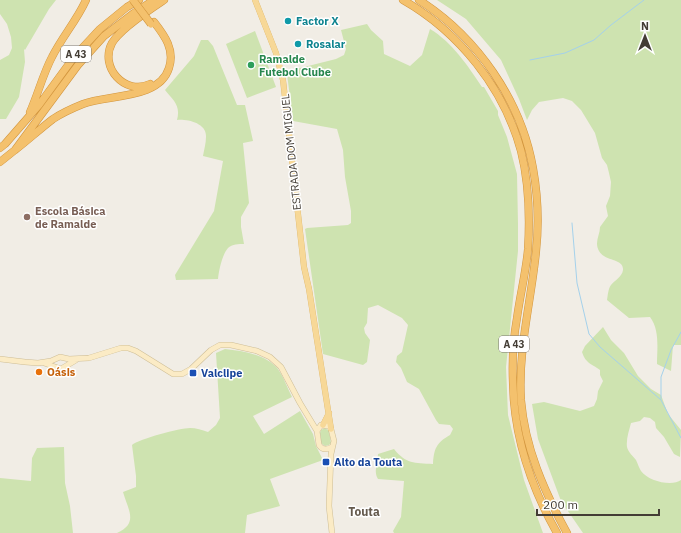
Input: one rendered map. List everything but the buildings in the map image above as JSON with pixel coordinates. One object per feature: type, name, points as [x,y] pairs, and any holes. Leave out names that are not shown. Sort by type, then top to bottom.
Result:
[{"type":"highway","points":[[26,121],[52,57],[86,0]]},
{"type":"highway","points":[[15,150],[54,119],[68,111],[84,104],[145,90],[160,83],[168,71],[171,61],[170,49],[166,39],[133,0]]},
{"type":"highway","points":[[138,0],[153,23],[166,49],[167,55],[164,69],[158,78],[148,85],[136,86],[129,85],[117,78],[113,73],[108,60],[110,47],[116,36],[164,0]]},
{"type":"highway","name":"A 43","points":[[0,148],[26,121],[74,57],[100,29],[138,0]]},
{"type":"highway","name":"A 43","points":[[0,162],[15,150],[86,55],[104,36],[134,12],[154,0]]},
{"type":"highway","name":"A 43","points":[[403,0],[420,11],[449,34],[467,52],[485,74],[509,118],[520,150],[525,169],[529,203],[529,222],[528,251],[513,351],[512,385],[519,438],[530,475],[545,513],[557,533]]},
{"type":"highway","name":"A 43","points":[[422,2],[455,28],[474,47],[491,70],[507,96],[528,147],[534,176],[538,222],[536,254],[522,345],[521,399],[524,422],[531,452],[547,495],[567,533]]},
{"type":"main road","name":"ESTRADA DOM MIGUEL","points":[[255,0],[276,53],[283,80],[304,261],[307,266],[309,289],[331,429]]},
{"type":"main road","points":[[0,359],[46,363],[61,369],[80,359],[104,354],[121,348],[128,348],[136,350],[173,374],[182,374],[191,369],[211,350],[220,345],[231,345],[257,351],[270,357],[281,367],[317,431],[318,444],[324,449],[327,455],[330,477]]},
{"type":"main road","points":[[38,363],[61,358],[80,359]]},
{"type":"main road","points":[[61,358],[66,360],[66,366]]},
{"type":"main road","points":[[57,368],[55,362],[61,358]]},
{"type":"main road","points":[[306,413],[322,425],[329,426],[334,441],[332,447],[329,506],[332,533]]},
{"type":"main road","points":[[317,431],[329,413]]},
{"type":"main road","points":[[324,449],[332,447]]},
{"type":"green space","points":[[0,0],[56,0],[49,9],[25,50],[24,49],[25,62],[19,97],[6,119],[0,119],[0,60],[9,55],[12,48],[11,37],[7,24],[0,14]]},
{"type":"green space","points":[[437,0],[681,0],[681,345],[673,345],[671,371],[657,364],[657,334],[650,317],[629,318],[607,300],[610,287],[620,277],[623,266],[605,257],[599,251],[597,245],[600,227],[608,216],[606,206],[610,196],[611,182],[607,165],[602,158],[595,133],[581,110],[572,101],[563,98],[539,102],[532,110],[527,120],[501,60],[466,19]]},
{"type":"green space","points":[[367,24],[383,41],[384,54],[410,66],[422,55],[430,29],[438,34],[459,55],[482,87],[484,87],[498,111],[498,115],[507,137],[517,174],[518,224],[518,251],[506,367],[508,415],[524,480],[543,533],[394,533],[393,531],[401,517],[404,481],[378,479],[376,470],[378,454],[394,449],[402,458],[411,462],[433,464],[435,450],[442,441],[450,435],[453,429],[450,425],[439,424],[419,389],[407,382],[401,368],[396,362],[397,356],[402,352],[408,325],[402,318],[378,305],[368,308],[367,323],[364,328],[365,333],[370,340],[367,362],[363,365],[323,354],[305,229],[348,225],[351,223],[351,211],[345,177],[343,150],[337,129],[293,121],[287,74],[288,71],[336,59],[344,55],[346,49],[341,30]]},
{"type":"green space","name":"Ramalde Futebol Clube","points":[[255,31],[276,87],[247,98],[226,44]]},
{"type":"green space","points":[[201,40],[208,40],[213,46],[237,105],[245,105],[253,141],[243,143],[249,203],[241,217],[244,244],[234,245],[228,248],[222,259],[218,279],[176,280],[175,275],[214,211],[223,161],[203,156],[206,137],[203,128],[191,121],[177,120],[178,110],[176,103],[165,90],[194,56]]},
{"type":"green space","points":[[603,327],[611,340],[624,353],[638,376],[651,389],[661,395],[668,414],[681,430],[680,457],[674,454],[664,437],[656,428],[655,422],[650,418],[644,417],[640,421],[631,423],[627,447],[628,451],[636,460],[644,475],[654,480],[666,483],[681,480],[681,533],[583,533],[561,501],[538,439],[532,404],[544,402],[580,411],[594,406],[598,391],[603,381],[600,375],[600,370],[587,361],[582,352],[585,346]]},
{"type":"green space","points":[[225,349],[253,354],[267,360],[278,369],[284,379],[292,397],[253,416],[264,434],[300,411],[313,434],[316,446],[323,460],[270,479],[280,506],[247,515],[245,533],[117,533],[128,525],[130,520],[129,510],[123,492],[136,487],[132,445],[151,437],[185,428],[194,428],[208,432],[216,425],[220,418],[216,353]]},
{"type":"green space","points":[[325,428],[329,431],[331,443],[325,446],[321,443],[320,433],[321,430]]},
{"type":"green space","points":[[64,447],[65,483],[70,506],[73,533],[0,533],[0,478],[31,481],[32,458],[37,448]]},
{"type":"waterway","points":[[530,60],[565,53],[594,40],[644,0]]},
{"type":"waterway","points":[[572,223],[577,283],[589,334],[600,347],[661,400],[681,438]]},
{"type":"waterway","points":[[661,399],[661,377],[671,350],[681,332]]},
{"type":"place","name":"Factor X","points":[[288,21]]},
{"type":"place","name":"Rosalar","points":[[298,44]]},
{"type":"place","name":"Ramalde Futebol Clube","points":[[251,65]]},
{"type":"place","name":"Escola Básica de Ramalde","points":[[27,217]]},
{"type":"place","name":"Oásis","points":[[39,372]]},
{"type":"place","name":"Valclipe","points":[[193,373]]},
{"type":"place","name":"Alto da Touta","points":[[326,462]]},
{"type":"district","name":"Touta","points":[[364,512]]}]
